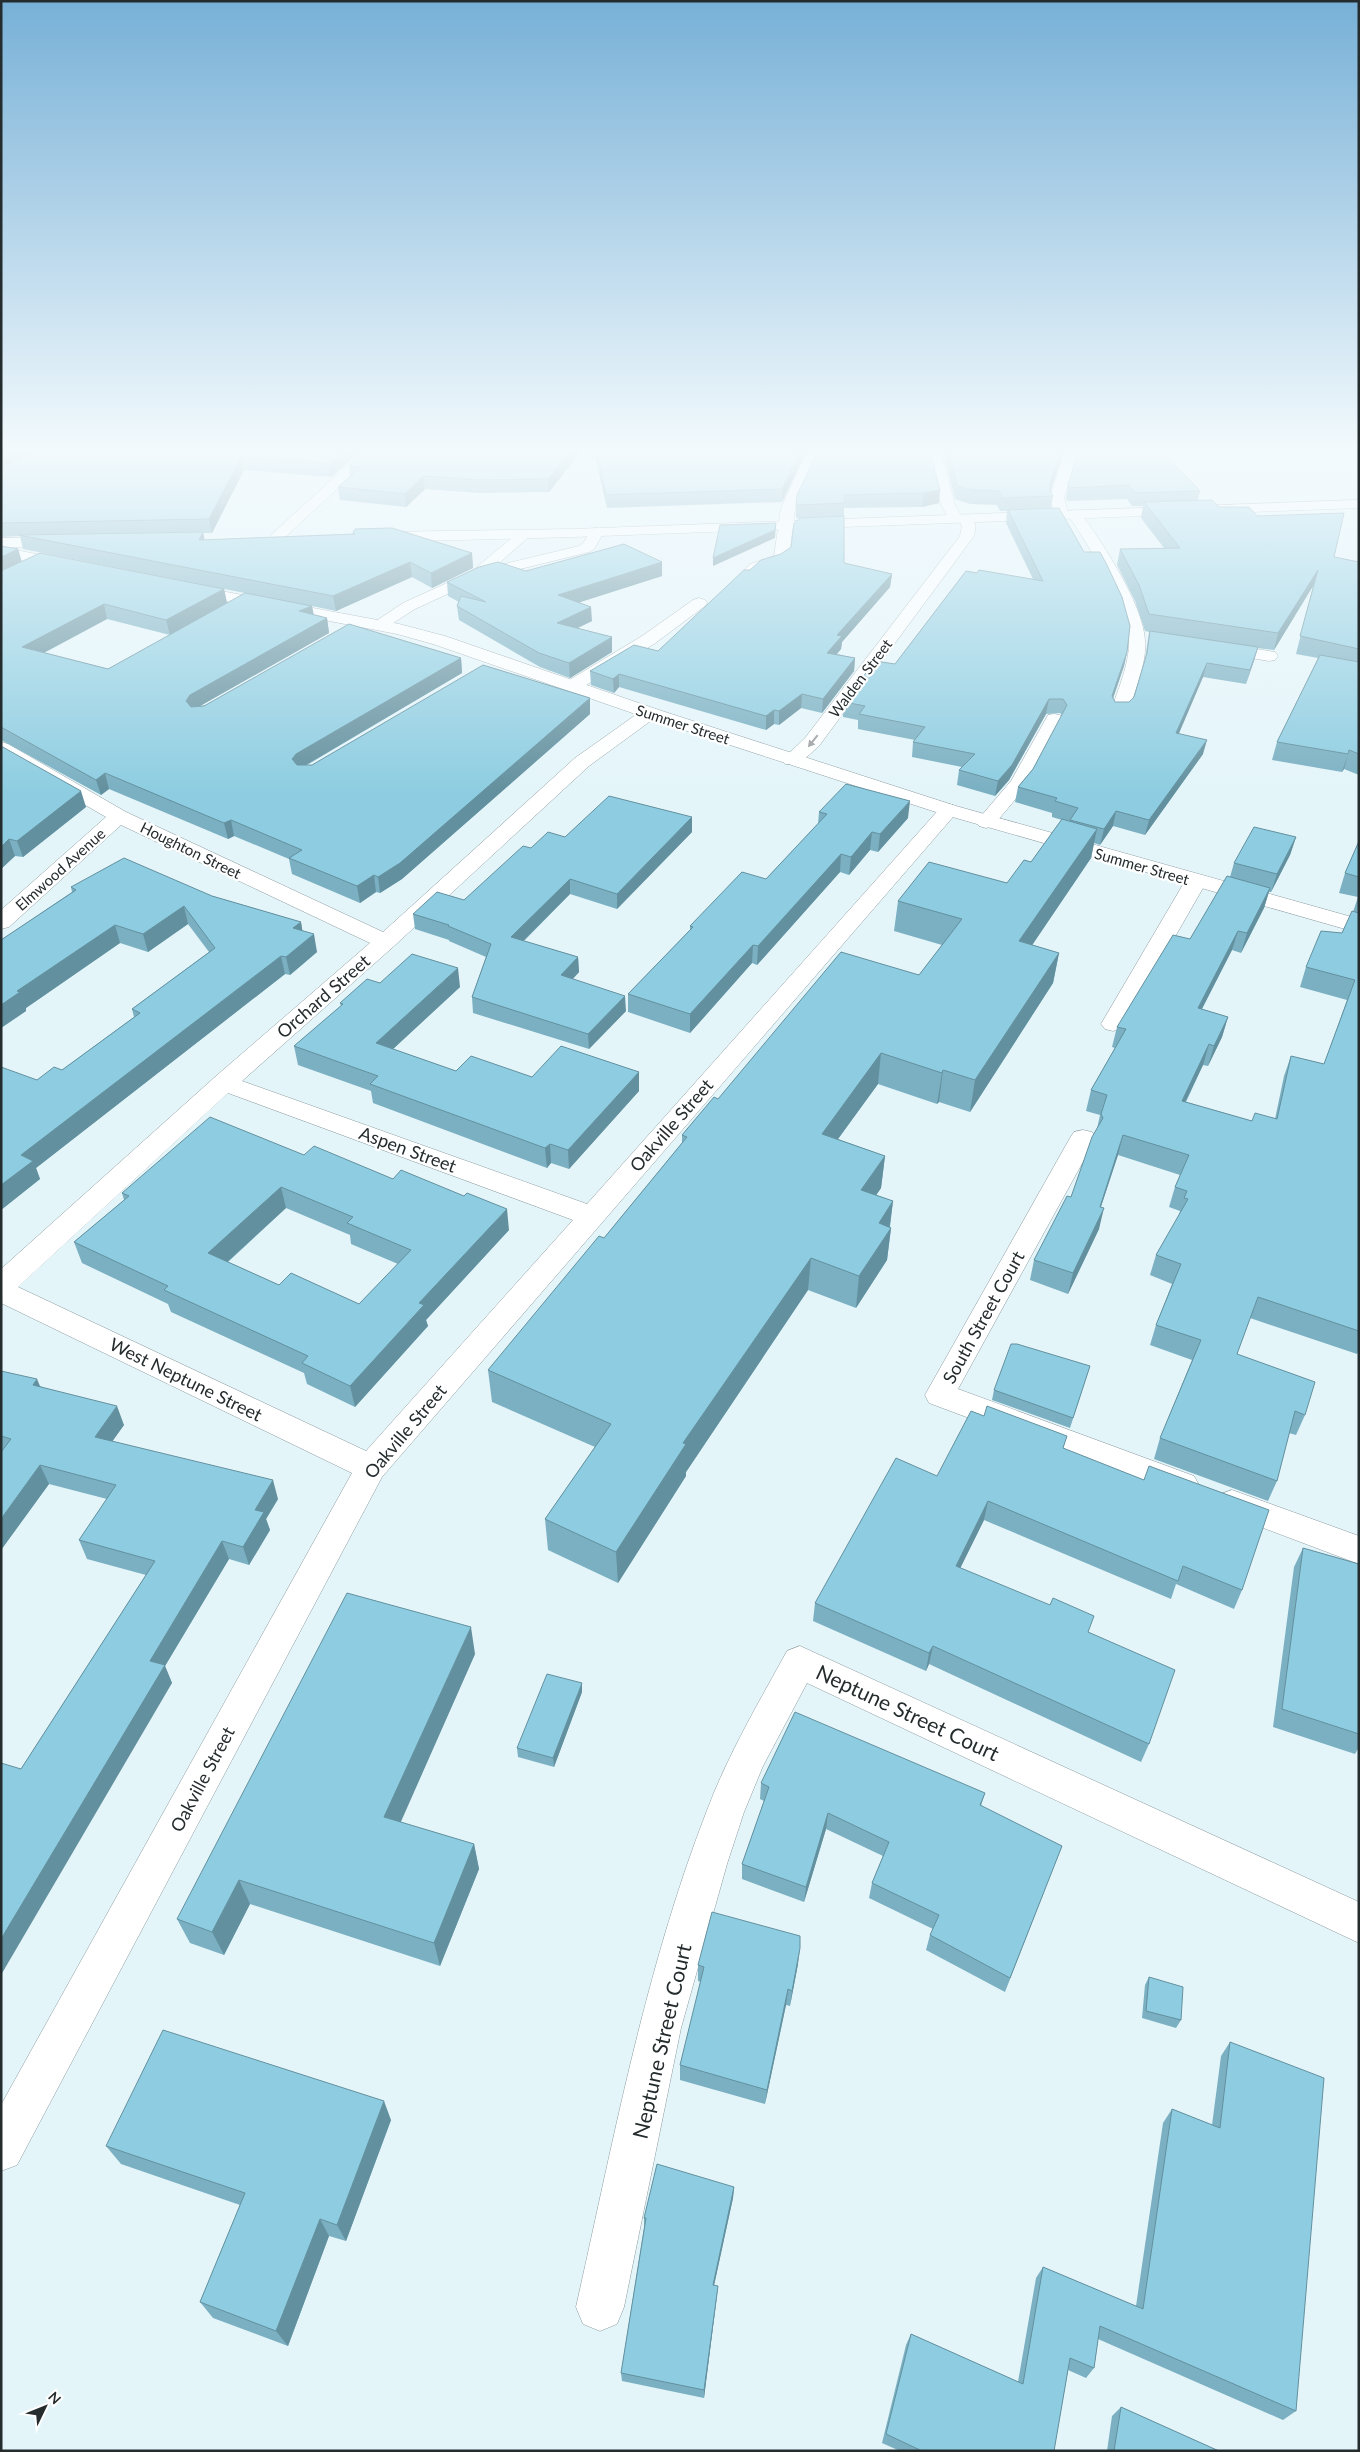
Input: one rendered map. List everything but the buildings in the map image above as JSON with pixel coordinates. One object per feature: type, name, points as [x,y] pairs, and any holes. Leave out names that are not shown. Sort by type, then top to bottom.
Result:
[{"type":"street","points":[[21,571],[37,563]]},
{"type":"street","points":[[55,563],[84,569]]},
{"type":"street","points":[[474,576],[489,563]]},
{"type":"street","points":[[343,635],[474,576],[525,563]]},
{"type":"street","points":[[742,578],[757,566],[767,563]]},
{"type":"street","name":"Walden Street","points":[[792,760],[812,742],[946,563]]},
{"type":"street","points":[[1100,563],[1128,606],[1144,637],[1136,654],[1120,711]]},
{"type":"street","name":"Summer Street","points":[[172,586],[426,636],[501,660],[650,713],[986,822],[1359,926]]},
{"type":"street","points":[[228,611],[244,601]]},
{"type":"street","points":[[572,686],[648,640],[699,603]]},
{"type":"street","points":[[1204,646],[1269,656]]},
{"type":"street","points":[[484,670],[501,660]]},
{"type":"street","name":"Orchard Street","points":[[1,1286],[224,1083],[385,942],[582,762],[650,713]]},
{"type":"street","points":[[986,822],[1014,790],[1054,719]]},
{"type":"street","name":"Houghton Street","points":[[1,748],[120,816],[385,942]]},
{"type":"street","name":"Oakville Street","points":[[1,2149],[371,1468],[949,810]]},
{"type":"street","name":"Elmwood Avenue","points":[[1,922],[120,816]]},
{"type":"street","points":[[1113,1024],[1196,881]]},
{"type":"street","name":"Aspen Street","points":[[224,1083],[591,1216]]},
{"type":"street","name":"South Street Court","points":[[1083,1138],[940,1395],[1359,1550]]},
{"type":"street","name":"West Neptune Street","points":[[1,1291],[371,1468]]},
{"type":"street","name":"Neptune Street Court","points":[[600,2307],[660,2028],[707,1864],[725,1812],[750,1756],[800,1662],[1359,1923]]}]
